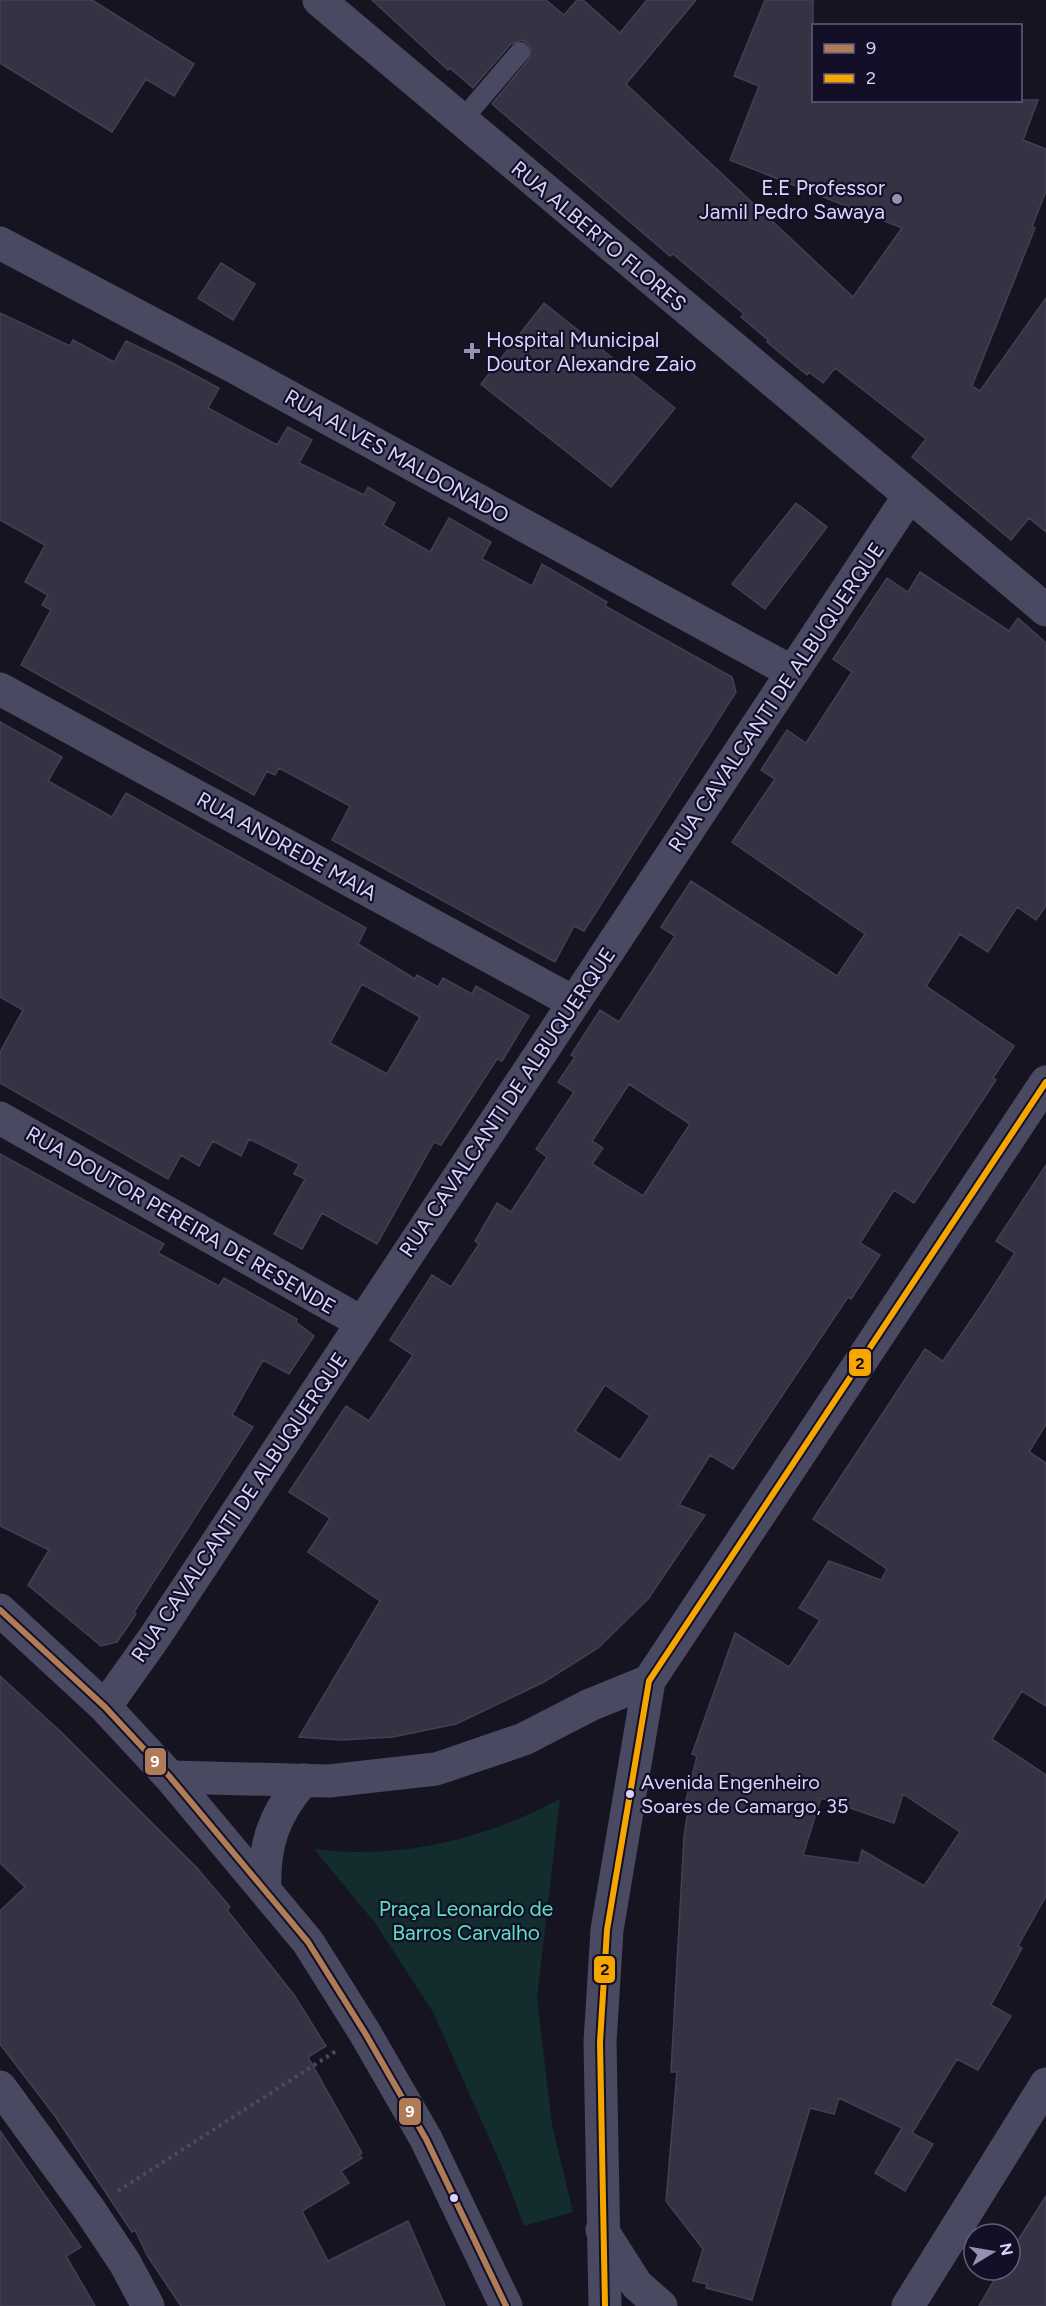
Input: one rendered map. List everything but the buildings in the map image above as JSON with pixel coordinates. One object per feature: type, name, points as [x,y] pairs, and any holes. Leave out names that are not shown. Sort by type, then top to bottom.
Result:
[{"type":"street","name":"RUA ALBERTO FLORES","points":[[319,0],[1046,610]]},
{"type":"street","name":"RUA ALVES MALDONADO","points":[[0,243],[236,368],[792,672]]},
{"type":"street","name":"RUA CAVALCANTI DE ALBUQUERQUE","points":[[105,1707],[167,1618],[909,496]]},
{"type":"street","name":"RUA ANDREDE MAIA","points":[[0,688],[573,1002]]},
{"type":"street","points":[[605,2306],[600,2042],[607,1930],[649,1681],[1046,1082]]},
{"type":"street","name":"RUA DOUTOR PEREIRA DE RESENDE","points":[[0,1118],[361,1322]]},
{"type":"street","points":[[0,1610],[105,1707],[170,1777],[308,1942],[365,2032],[426,2139],[506,2306]]},
{"type":"street","points":[[170,1777],[329,1782],[436,1769],[524,1739],[590,1705],[649,1681]]},
{"type":"street","points":[[265,1890],[266,1849],[272,1829],[280,1811],[304,1780]]},
{"type":"street","points":[[886,2306],[912,2299],[1046,2084]]},
{"type":"street","points":[[0,2087],[89,2209],[125,2263],[148,2306]]},
{"type":"street","points":[[602,2229],[637,2285],[661,2306]]},
{"type":"lane","points":[[462,120],[520,52]]},
{"type":"path","points":[[89,2209],[365,2032]]},
{"type":"green space","name":"Praça Leonardo de Barros Carvalho","points":[[560,1799],[537,1998],[552,2125],[573,2212],[524,2226],[502,2167],[433,2012],[375,1923],[314,1849],[346,1852],[378,1851],[410,1849],[441,1843],[502,1825]]},
{"type":"transit line","name":"2","points":[[605,2306],[600,2042],[607,1930],[649,1681],[1046,1082]]},
{"type":"transit line","name":"9","points":[[0,1610],[105,1707],[170,1777],[308,1942],[365,2033],[426,2139],[506,2306]]},
{"type":"place","name":"E.E Professor Jamil Pedro Sawaya","points":[[897,199]]},
{"type":"place","name":"Hospital Municipal Doutor Alexandre Zaio","points":[[472,351]]},
{"type":"place","name":"Avenida Engenheiro Soares de Camargo, 35","points":[[630,1794]]}]
